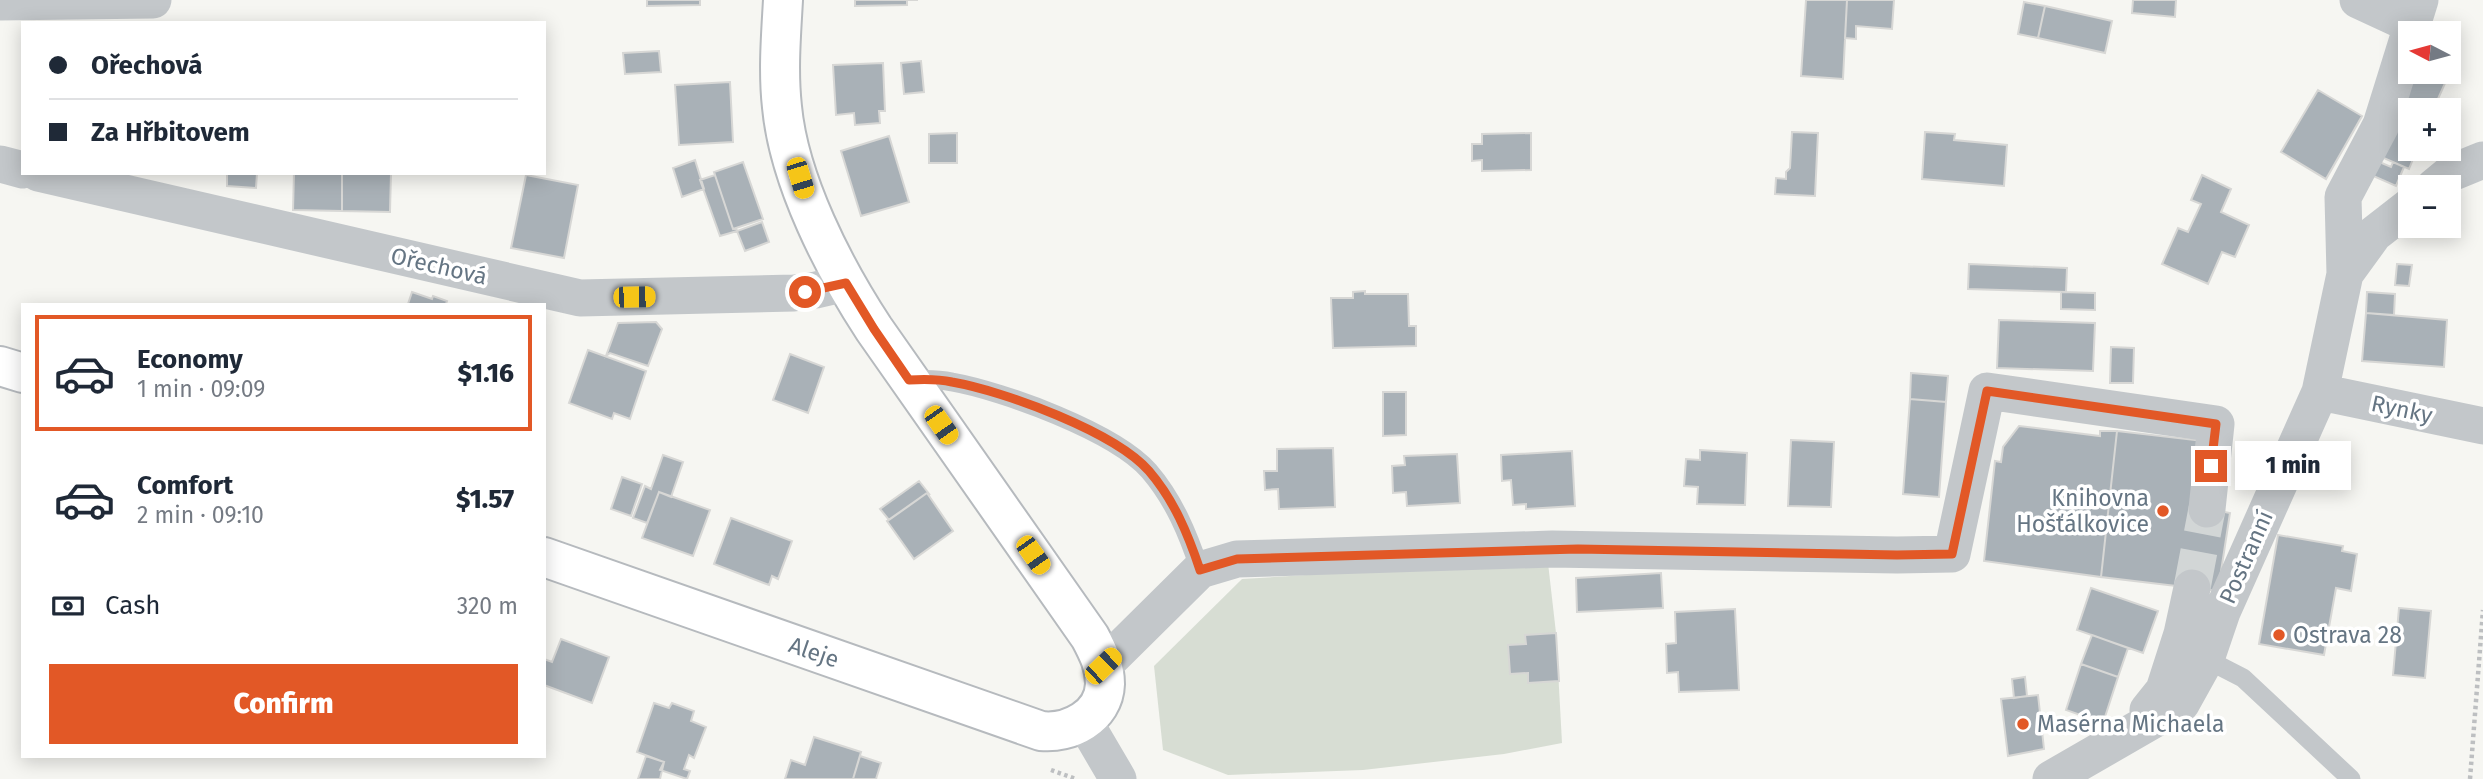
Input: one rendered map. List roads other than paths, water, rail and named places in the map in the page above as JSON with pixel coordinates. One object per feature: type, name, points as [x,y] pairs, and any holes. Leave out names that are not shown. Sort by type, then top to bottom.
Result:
[{"type":"street","points":[[0,2],[153,0]]},
{"type":"street","points":[[783,0],[780,67],[784,124],[805,194],[824,239],[846,283],[874,329],[1090,637],[1103,666],[1105,682],[1102,697],[1095,710],[1084,721],[1118,779]]},
{"type":"street","points":[[2345,274],[2343,197],[2381,125],[2416,12],[2358,0]]},
{"type":"street","points":[[2449,175],[2483,160]]},
{"type":"street","points":[[0,164],[21,169]]},
{"type":"street","name":"Ořechová","points":[[47,175],[580,298],[794,293],[846,283]]},
{"type":"street","name":"Postranní","points":[[2051,779],[2181,704],[2206,659],[2222,612],[2320,392],[2345,274],[2374,234],[2398,215]]},
{"type":"street","points":[[0,366],[21,372]]},
{"type":"street","points":[[1103,666],[1200,570],[1237,559],[1552,549],[1952,554],[1987,391],[2216,424],[2207,509]]},
{"type":"street","name":"Rynky","points":[[2320,392],[2483,426]]},
{"type":"street","name":"Aleje","points":[[546,558],[1041,731],[1058,732],[1084,721]]},
{"type":"street","points":[[2128,733],[2164,690],[2182,634],[2192,588]]},
{"type":"lane","points":[[909,380],[951,382],[1016,401],[1102,436],[1128,451],[1149,470],[1172,502],[1189,537],[1200,570]]},
{"type":"lane","points":[[2206,659],[2244,678],[2351,779]]},
{"type":"tunnel","points":[[2192,588],[2207,509]]},
{"type":"place","name":"Knihovna Hošťálkovice","points":[[2163,511]]},
{"type":"place","name":"Ostrava 28","points":[[2279,635]]},
{"type":"place","name":"Masérna Michaela","points":[[2023,724]]}]
